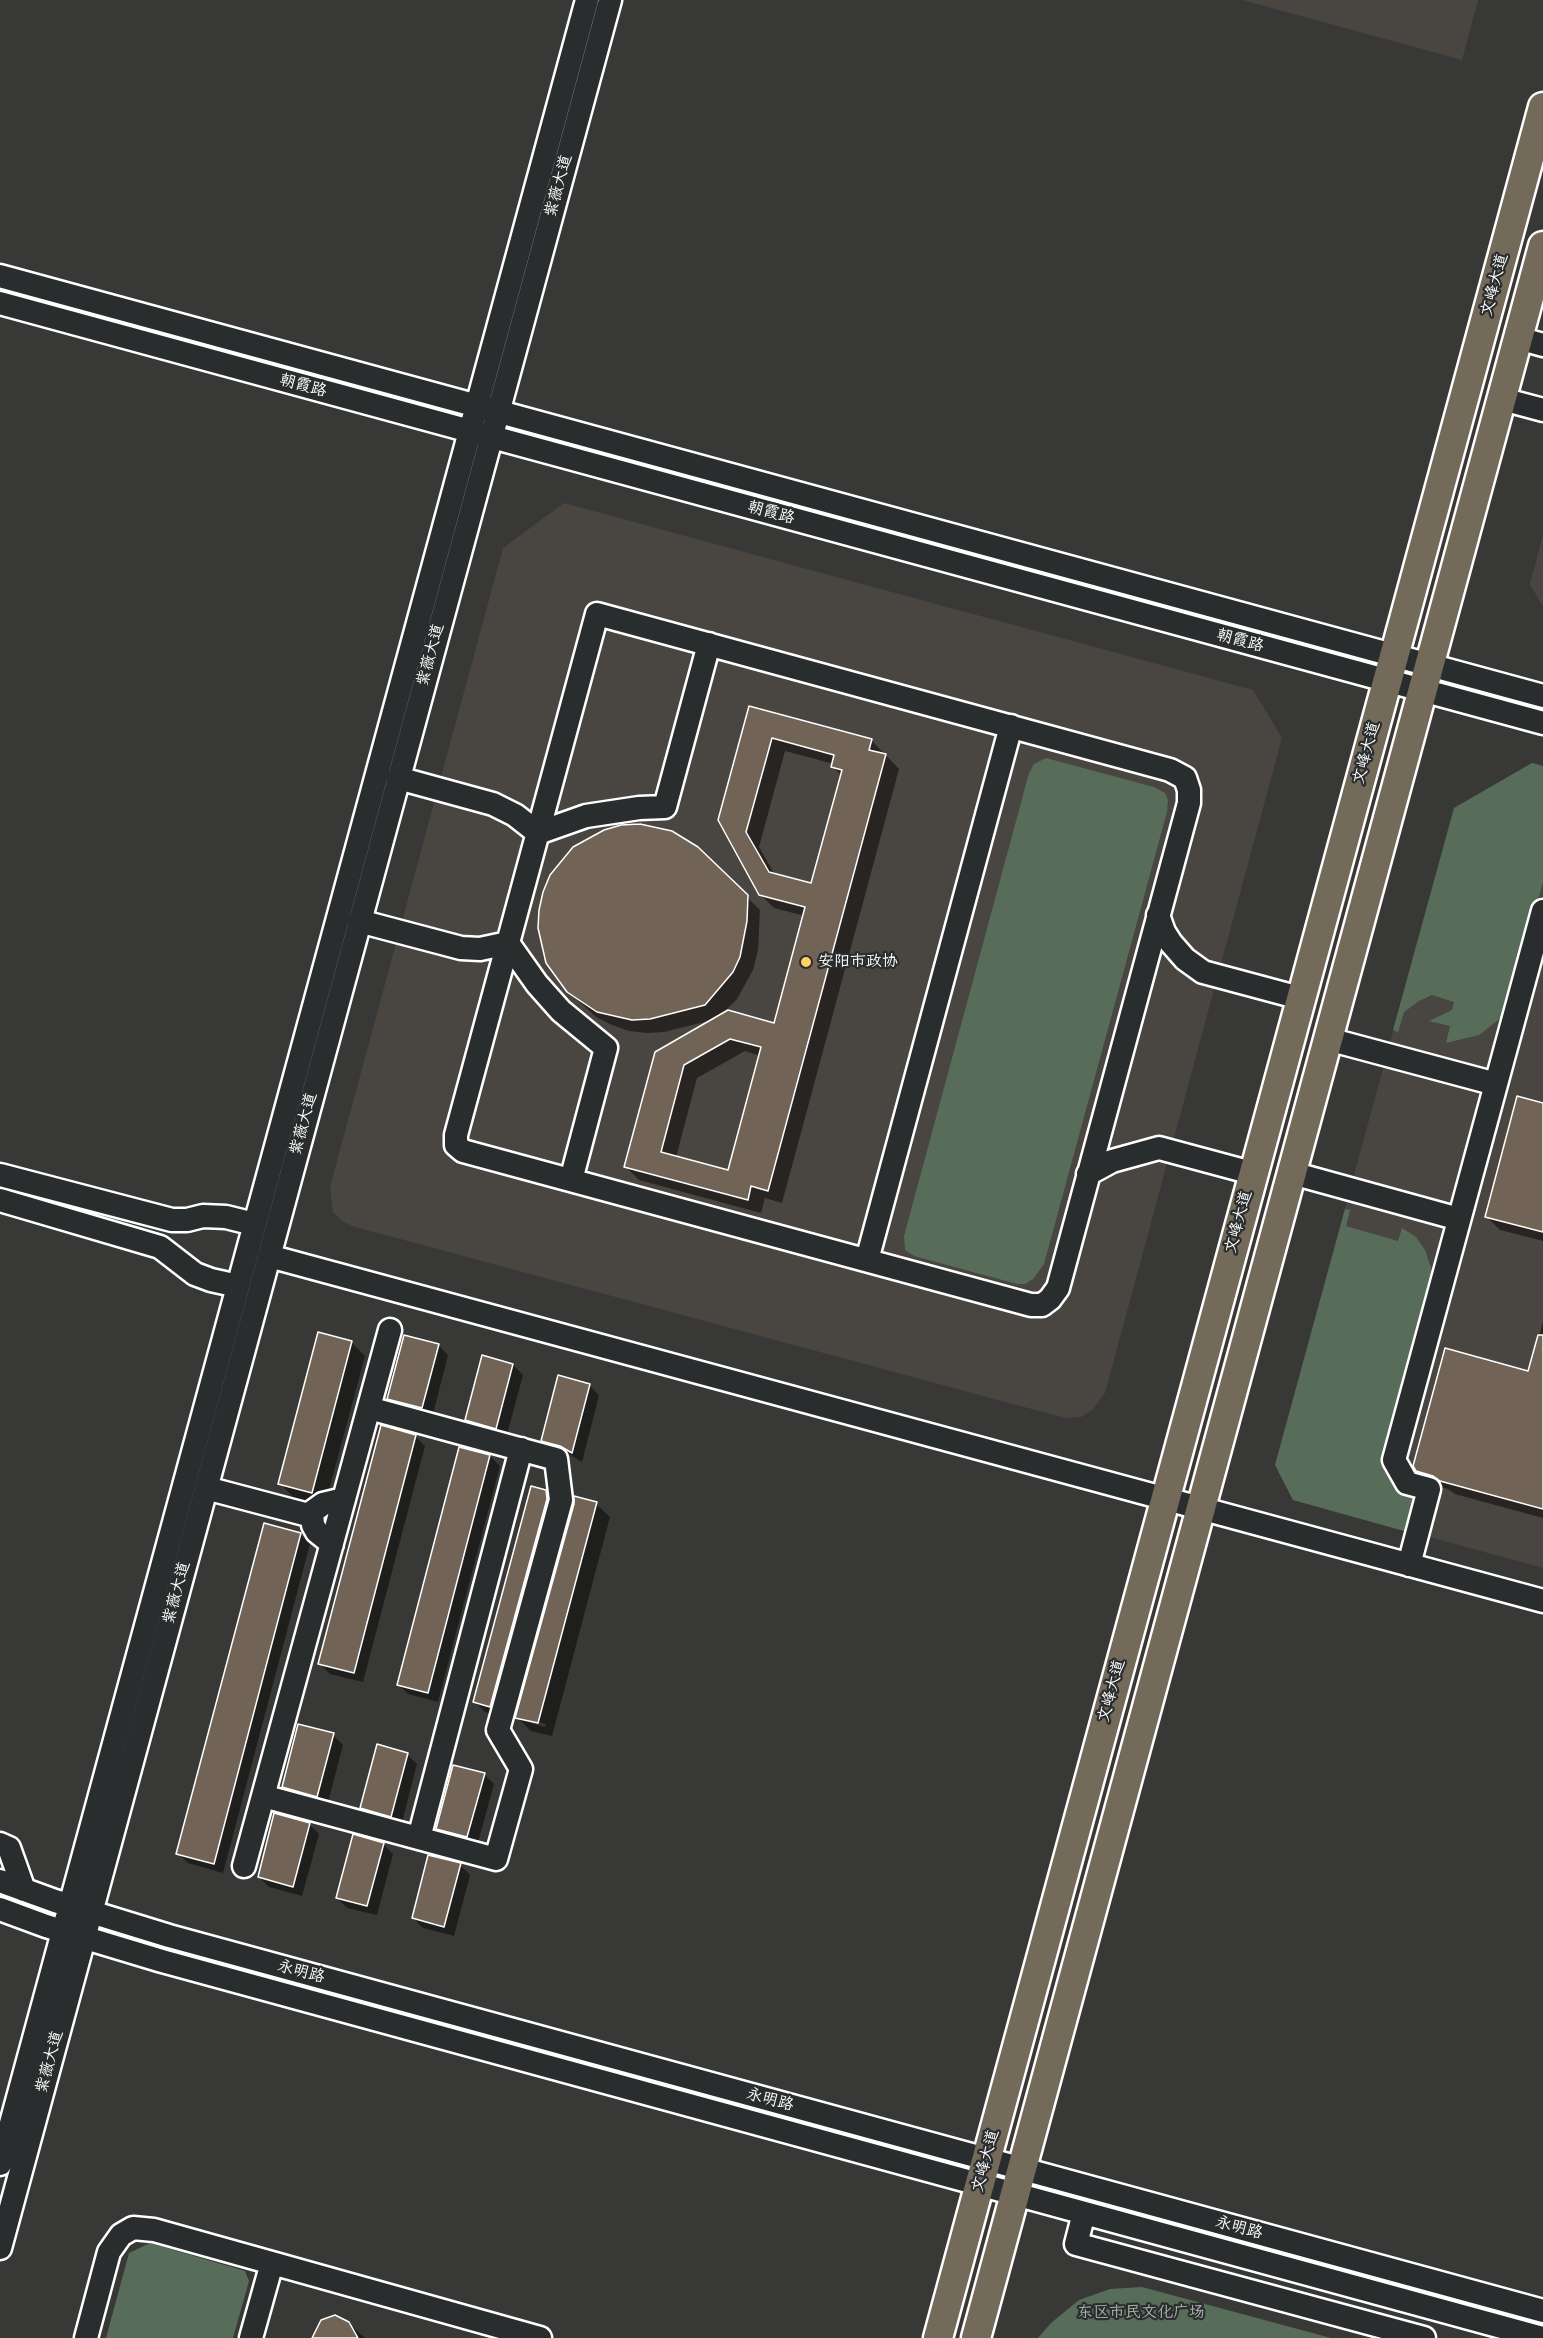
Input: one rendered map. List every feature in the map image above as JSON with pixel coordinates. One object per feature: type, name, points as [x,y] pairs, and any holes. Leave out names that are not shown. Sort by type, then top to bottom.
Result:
[{"type":"main road","name":"文峰大道","points":[[938,2338],[1252,1173],[1543,107]]},
{"type":"main road","points":[[976,2338],[1502,399],[1530,342],[1543,246]]},
{"type":"street","name":"紫薇大道","points":[[0,2248],[80,1909],[238,1286],[480,434],[587,0]]},
{"type":"street","name":"紫薇大道","points":[[487,408],[610,0]]},
{"type":"street","name":"朝霞路","points":[[0,276],[487,408],[1426,678],[1543,723]]},
{"type":"street","name":"朝霞路","points":[[0,303],[480,434],[1390,668]]},
{"type":"street","points":[[1502,399],[1543,410]]},
{"type":"street","name":"紫薇大道","points":[[80,1909],[206,1488],[269,1256],[398,778],[480,434]]},
{"type":"street","points":[[597,614],[1011,726],[1170,770],[1185,778],[1189,790],[1188,804],[1058,1288],[1050,1299],[1042,1305],[1031,1305],[463,1151],[456,1145],[456,1135],[597,614]]},
{"type":"street","points":[[538,832],[586,816],[639,807],[665,807],[709,644]]},
{"type":"street","name":"朝霞路","points":[[1426,678],[1543,696]]},
{"type":"street","points":[[867,1260],[1011,726]]},
{"type":"street","points":[[398,778],[493,804],[515,815],[538,832]]},
{"type":"street","points":[[1409,1565],[1429,1489],[1407,1484],[1394,1460],[1543,911]]},
{"type":"street","points":[[1158,915],[1171,943],[1185,959],[1203,972],[1300,998]]},
{"type":"street","points":[[359,921],[461,948],[480,949],[508,943]]},
{"type":"street","points":[[508,943],[537,984],[561,1011],[606,1048],[570,1180]]},
{"type":"street","points":[[1328,1039],[1496,1084]]},
{"type":"street","points":[[1088,1174],[1112,1161],[1159,1148],[1252,1173]]},
{"type":"street","points":[[1292,1173],[1459,1219]]},
{"type":"street","points":[[0,1175],[172,1220],[203,1216],[225,1217],[255,1224]]},
{"type":"street","points":[[0,1200],[160,1247],[195,1274],[238,1286]]},
{"type":"street","points":[[269,1256],[1543,1601]]},
{"type":"street","points":[[244,1866],[390,1330]]},
{"type":"street","points":[[263,1796],[496,1859],[520,1769],[498,1730],[561,1500],[556,1459],[369,1407]]},
{"type":"street","points":[[419,1838],[522,1449]]},
{"type":"street","points":[[206,1488],[312,1516]]},
{"type":"street","points":[[332,1544],[317,1532],[312,1516],[316,1507],[344,1499]]},
{"type":"street","points":[[0,1844],[9,1848],[24,1890]]},
{"type":"street","name":"永明路","points":[[0,1881],[80,1909],[169,1936],[983,2172]]},
{"type":"street","name":"永明路","points":[[0,1909],[162,1961],[983,2172],[1543,2311]]},
{"type":"street","name":"紫薇大道","points":[[0,2164],[74,1934]]},
{"type":"street","name":"永明路","points":[[1019,2181],[1084,2213],[1542,2338]]},
{"type":"street","points":[[1084,2213],[1076,2244],[1424,2338]]},
{"type":"street","points":[[86,2338],[109,2252],[122,2235],[133,2228],[154,2230],[529,2336]]},
{"type":"street","points":[[251,2338],[272,2263]]},
{"type":"shaded area","points":[[1242,0],[1478,0],[1462,60]]},
{"type":"shaded area","name":"安阳市政协","points":[[564,503],[1253,690],[1282,738],[1105,1393],[1093,1409],[1081,1417],[1065,1418],[352,1226],[333,1212],[330,1187],[503,548]]},
{"type":"shaded area","points":[[1543,535],[1543,607],[1530,584]]},
{"type":"shaded area","points":[[1532,763],[1543,766],[1543,1568],[1293,1500],[1275,1465],[1454,808]]},
{"type":"green space","points":[[1046,758],[1154,787],[1165,793],[1168,800],[1167,812],[1044,1264],[1033,1279],[1025,1284],[1017,1284],[914,1256],[905,1250],[904,1236],[1029,773],[1034,764]]},
{"type":"green space","points":[[1532,763],[1543,766],[1543,882],[1510,1004],[1501,1018],[1479,1035],[1446,1043],[1450,1026],[1429,1021],[1452,1010],[1454,1002],[1432,995],[1404,1012],[1398,1032],[1393,1030],[1454,808]]},
{"type":"green space","points":[[1345,1209],[1350,1210],[1346,1226],[1398,1241],[1402,1228],[1416,1237],[1425,1250],[1433,1274],[1432,1293],[1384,1471],[1413,1500],[1404,1531],[1293,1500],[1275,1465]]},
{"type":"green space","points":[[150,2243],[245,2271],[249,2281],[233,2338],[106,2338],[129,2253]]},
{"type":"green space","name":"东区市民文化广场","points":[[1142,2287],[1331,2338],[1038,2338],[1051,2323],[1079,2300],[1110,2289]]},
{"type":"building","points":[[749,706],[872,739],[869,750],[886,754],[768,1191],[751,1186],[748,1200],[624,1167],[655,1052],[728,1010],[774,1023],[805,907],[759,895],[718,820]],"holes":[[[772,738],[834,755],[831,767],[842,770],[811,883],[769,872],[746,832]],[[730,1039],[761,1047],[728,1170],[661,1152],[684,1065]]]},
{"type":"building","points":[[640,824],[672,831],[698,847],[748,895],[747,921],[740,957],[733,972],[705,1005],[650,1019],[632,1020],[597,1012],[567,992],[546,963],[538,928],[543,892],[550,875],[573,847],[604,830],[621,825]]},
{"type":"building","points":[[1517,1096],[1543,1103],[1543,1232],[1485,1217]]},
{"type":"building","points":[[318,1332],[352,1341],[312,1493],[278,1484]]},
{"type":"building","points":[[404,1335],[439,1344],[422,1408],[387,1399]]},
{"type":"building","points":[[1538,1335],[1543,1335],[1543,1509],[1440,1481],[1433,1476],[1416,1471],[1413,1466],[1445,1348],[1528,1371]]},
{"type":"building","points":[[482,1355],[513,1364],[496,1429],[465,1420]]},
{"type":"building","points":[[558,1375],[590,1384],[572,1453],[560,1446],[541,1441]]},
{"type":"building","points":[[381,1425],[416,1435],[354,1673],[318,1664]]},
{"type":"building","points":[[459,1447],[490,1455],[428,1693],[397,1685]]},
{"type":"building","points":[[531,1486],[546,1490],[547,1499],[490,1707],[473,1702]]},
{"type":"building","points":[[574,1496],[597,1502],[538,1723],[515,1718],[574,1504]]},
{"type":"building","points":[[264,1523],[301,1533],[214,1864],[176,1854]]},
{"type":"building","points":[[298,1724],[334,1733],[317,1797],[282,1787]]},
{"type":"building","points":[[377,1744],[408,1753],[391,1817],[360,1808]]},
{"type":"building","points":[[453,1765],[485,1773],[467,1837],[436,1829]]},
{"type":"building","points":[[274,1813],[310,1823],[293,1887],[258,1877]]},
{"type":"building","points":[[353,1834],[384,1843],[367,1906],[336,1898]]},
{"type":"building","points":[[428,1855],[461,1863],[444,1927],[412,1918]]},
{"type":"building","points":[[335,2315],[349,2322],[358,2338],[312,2338],[321,2320]]},
{"type":"place","name":"安阳市政协","points":[[806,962]]}]
